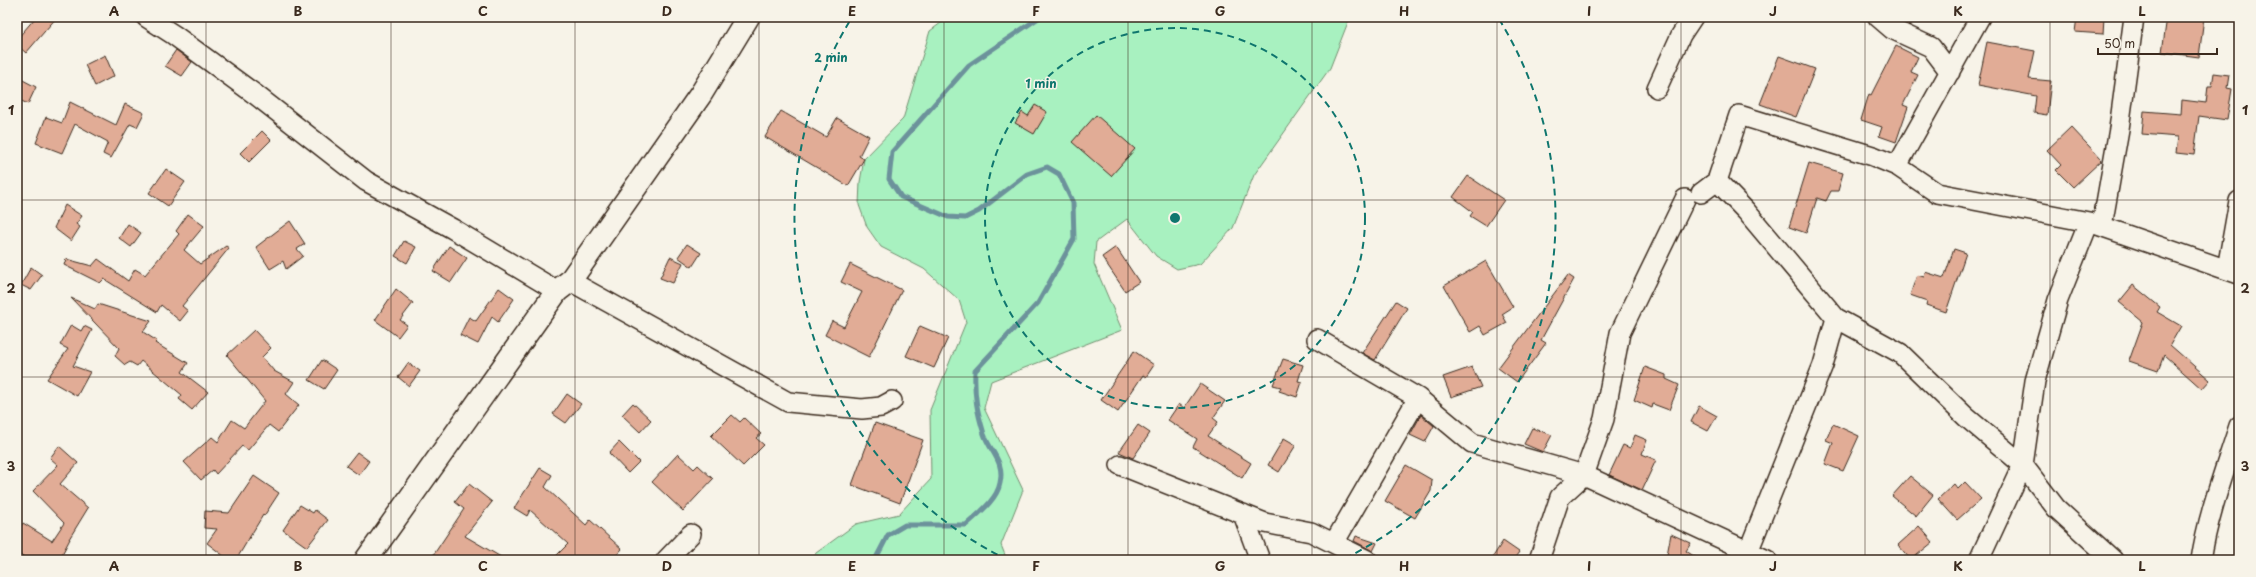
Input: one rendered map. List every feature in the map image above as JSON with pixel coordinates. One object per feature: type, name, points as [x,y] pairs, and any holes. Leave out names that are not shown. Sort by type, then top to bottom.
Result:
[{"type":"street","points":[[146,17],[174,35],[256,96],[366,182],[453,229],[788,402],[862,409],[881,406],[892,400]]},
{"type":"street","points":[[366,560],[701,94],[748,17]]},
{"type":"street","points":[[1657,88],[1681,35],[1693,17]]},
{"type":"street","points":[[1878,17],[1892,29],[1931,48],[1950,72]]},
{"type":"street","points":[[1897,166],[1980,17]]},
{"type":"street","points":[[1979,560],[2023,465],[2035,381],[2058,300],[2095,224],[2119,129],[2134,17]]},
{"type":"street","points":[[1539,560],[1560,497],[1584,475],[1604,419],[1620,333],[1693,196],[1717,181],[1739,115],[1873,156],[1897,166],[1937,193],[2095,224],[2233,272],[2239,201]]},
{"type":"street","points":[[1717,181],[1746,210],[1836,318],[1900,353],[1966,417],[2023,465],[2056,508],[2113,560]]},
{"type":"street","points":[[1748,552],[1823,365],[1836,318]]},
{"type":"street","points":[[1317,339],[1418,398],[1472,443],[1584,475],[1767,560]]},
{"type":"street","points":[[1334,544],[1418,398]]},
{"type":"street","points":[[2201,560],[2204,543],[2220,486],[2239,426]]},
{"type":"street","points":[[1120,465],[1265,523],[1311,532],[1367,560]]},
{"type":"street","points":[[1243,514],[1260,560]]},
{"type":"street","points":[[666,560],[691,534]]},
{"type":"green space","points":[[949,17],[1350,17],[1330,68],[1254,175],[1233,228],[1200,264],[1177,269],[1156,256],[1127,219],[1096,242],[1094,264],[1122,330],[991,381],[984,408],[1023,490],[1001,545],[1007,560],[811,560],[816,553],[856,524],[899,514],[931,479],[930,410],[966,322],[959,300],[924,269],[881,247],[867,227],[859,205],[860,182],[864,159],[903,119],[930,31]]},
{"type":"building","points":[[36,17],[57,17],[26,53],[17,45],[17,39]]},
{"type":"building","points":[[2077,17],[2104,17],[2103,34],[2075,32]]},
{"type":"building","points":[[2167,17],[2204,17],[2199,57],[2162,52]]},
{"type":"building","points":[[1987,42],[2035,51],[2029,79],[2051,81],[2047,115],[2034,113],[2036,96],[1978,85]]},
{"type":"building","points":[[1896,46],[1918,57],[1911,72],[1918,75],[1903,105],[1908,107],[1896,142],[1879,136],[1882,127],[1861,120],[1869,94],[1871,95]]},
{"type":"building","points":[[176,50],[192,62],[182,76],[165,66]]},
{"type":"building","points":[[105,55],[114,76],[95,86],[85,65]]},
{"type":"building","points":[[1779,56],[1815,69],[1796,117],[1760,104]]},
{"type":"building","points":[[2214,73],[2229,75],[2227,88],[2232,89],[2227,120],[2199,116],[2194,155],[2176,153],[2178,137],[2142,134],[2144,111],[2181,114],[2182,100],[2206,103],[2208,86],[2212,86]]},
{"type":"building","points":[[17,77],[36,87],[28,104],[17,99]]},
{"type":"building","points":[[70,102],[116,125],[125,104],[144,113],[137,127],[130,124],[111,158],[103,154],[108,142],[75,124],[62,153],[36,143],[46,117],[62,123]]},
{"type":"building","points":[[1035,105],[1047,112],[1034,134],[1015,123],[1022,112],[1028,116]]},
{"type":"building","points":[[781,111],[826,137],[837,118],[869,136],[859,156],[864,159],[848,186],[765,137]]},
{"type":"building","points":[[1096,115],[1135,149],[1111,176],[1072,142]]},
{"type":"building","points":[[2071,127],[2102,160],[2073,187],[2056,170],[2061,165],[2047,150]]},
{"type":"building","points":[[262,131],[271,140],[249,162],[240,153]]},
{"type":"building","points":[[1809,163],[1843,173],[1838,191],[1831,191],[1826,201],[1817,198],[1806,233],[1789,227]]},
{"type":"building","points":[[166,169],[185,182],[168,206],[149,193]]},
{"type":"building","points":[[1468,176],[1504,200],[1486,226],[1470,216],[1473,212],[1453,197]]},
{"type":"building","points":[[65,205],[82,216],[76,224],[80,227],[71,241],[54,228]]},
{"type":"building","points":[[188,214],[204,226],[184,250],[200,264],[226,246],[229,248],[182,306],[188,311],[180,321],[161,305],[157,312],[104,279],[100,283],[64,265],[66,259],[92,266],[98,259],[128,281],[135,269],[145,275],[179,234],[176,231]]},
{"type":"building","points":[[290,221],[305,244],[297,249],[303,256],[286,269],[283,261],[270,269],[256,247]]},
{"type":"building","points":[[128,224],[141,233],[131,247],[119,238]]},
{"type":"building","points":[[404,241],[416,247],[407,263],[395,256]]},
{"type":"building","points":[[687,244],[701,253],[692,267],[678,257]]},
{"type":"building","points":[[449,246],[467,258],[451,282],[433,271]]},
{"type":"building","points":[[1116,247],[1139,282],[1125,291],[1102,257]]},
{"type":"building","points":[[1954,249],[1966,253],[1946,312],[1926,305],[1927,301],[1910,295],[1917,275],[1924,277],[1925,272],[1944,278]]},
{"type":"building","points":[[670,257],[683,263],[673,283],[660,278]]},
{"type":"building","points":[[1486,261],[1513,307],[1502,314],[1507,323],[1485,335],[1480,326],[1470,332],[1444,286]]},
{"type":"building","points":[[850,264],[902,290],[869,357],[825,335],[832,321],[844,327],[862,292],[841,282]]},
{"type":"building","points":[[31,267],[42,275],[31,290],[21,285]]},
{"type":"building","points":[[1568,275],[1574,279],[1541,340],[1546,343],[1517,382],[1498,368]]},
{"type":"building","points":[[2133,285],[2160,307],[2157,312],[2181,326],[2170,345],[2210,380],[2202,389],[2164,355],[2158,371],[2129,361],[2143,322],[2119,302]]},
{"type":"building","points":[[499,288],[514,299],[498,322],[492,317],[478,344],[460,335],[469,317],[476,321]]},
{"type":"building","points":[[396,289],[413,303],[400,320],[407,325],[398,337],[375,320]]},
{"type":"building","points":[[71,298],[95,309],[98,304],[151,321],[143,332],[157,341],[155,343],[188,363],[182,372],[208,392],[192,410],[179,399],[182,395],[141,361],[137,366],[130,362],[125,365],[115,356],[119,348]]},
{"type":"building","points":[[1396,301],[1407,308],[1375,360],[1362,353]]},
{"type":"building","points":[[71,325],[81,331],[84,326],[92,330],[73,366],[90,372],[77,396],[47,379],[68,349],[60,345]]},
{"type":"building","points":[[920,326],[948,338],[934,368],[906,356]]},
{"type":"building","points":[[254,330],[271,348],[262,357],[274,371],[294,382],[286,394],[299,405],[278,432],[269,425],[248,450],[242,446],[216,474],[213,470],[201,480],[184,462],[212,437],[218,442],[232,420],[244,428],[265,401],[227,355]]},
{"type":"building","points":[[1134,351],[1154,365],[1146,377],[1143,375],[1118,412],[1101,400]]},
{"type":"building","points":[[1283,359],[1303,365],[1298,381],[1302,382],[1297,397],[1279,391],[1281,387],[1273,385]]},
{"type":"building","points":[[322,360],[337,370],[324,389],[309,380]]},
{"type":"building","points":[[408,363],[420,371],[409,386],[398,377]]},
{"type":"building","points":[[1472,367],[1481,387],[1451,397],[1443,377]]},
{"type":"building","points":[[1645,367],[1666,375],[1666,379],[1679,385],[1669,410],[1653,404],[1652,408],[1634,400]]},
{"type":"building","points":[[1200,384],[1225,401],[1213,418],[1218,422],[1208,436],[1251,463],[1242,478],[1193,447],[1197,439],[1168,420],[1179,404],[1184,408]]},
{"type":"building","points":[[567,394],[581,404],[566,423],[553,414]]},
{"type":"building","points":[[633,403],[651,420],[640,432],[622,415]]},
{"type":"building","points":[[1699,406],[1717,416],[1708,431],[1691,422]]},
{"type":"building","points":[[732,415],[740,422],[744,418],[761,434],[756,438],[764,445],[743,466],[711,436]]},
{"type":"building","points":[[1421,415],[1434,426],[1425,442],[1410,435]]},
{"type":"building","points":[[875,423],[923,440],[900,503],[852,485]]},
{"type":"building","points":[[1833,424],[1859,436],[1843,471],[1825,464],[1833,443],[1826,440]]},
{"type":"building","points":[[1138,425],[1150,433],[1133,458],[1119,452]]},
{"type":"building","points":[[1532,428],[1552,435],[1543,452],[1524,444]]},
{"type":"building","points":[[1635,435],[1647,440],[1642,454],[1656,460],[1642,490],[1609,475],[1623,445],[1630,448]]},
{"type":"building","points":[[1284,438],[1296,445],[1279,472],[1268,465]]},
{"type":"building","points":[[619,442],[639,462],[628,473],[609,453]]},
{"type":"building","points":[[59,446],[78,463],[60,484],[88,508],[69,539],[59,560],[28,560],[17,553],[17,532],[23,523],[52,541],[64,523],[33,491],[58,465],[50,458]]},
{"type":"building","points":[[357,452],[369,461],[359,475],[346,466]]},
{"type":"building","points":[[678,454],[694,469],[698,465],[713,479],[683,511],[652,482]]},
{"type":"building","points":[[1406,465],[1432,480],[1431,491],[1415,518],[1385,501]]},
{"type":"building","points":[[540,468],[552,475],[545,487],[586,525],[590,520],[622,549],[612,560],[552,560],[568,544],[530,510],[527,516],[514,508]]},
{"type":"building","points":[[254,476],[279,493],[264,516],[263,515],[236,560],[229,560],[207,543],[217,529],[204,528],[205,511],[229,513]]},
{"type":"building","points":[[1910,476],[1933,495],[1916,516],[1892,496]]},
{"type":"building","points":[[1965,482],[1981,499],[1957,520],[1938,499],[1954,484],[1958,489]]},
{"type":"building","points":[[469,484],[492,502],[465,536],[506,560],[430,560],[464,509],[455,502]]},
{"type":"building","points":[[300,505],[313,513],[315,510],[328,520],[307,547],[283,530]]},
{"type":"building","points":[[1919,526],[1933,542],[1911,560],[1898,545]]},
{"type":"building","points":[[1671,534],[1691,543],[1686,551],[1700,560],[1666,560]]},
{"type":"building","points":[[1356,536],[1377,543],[1373,551],[1354,541]]},
{"type":"building","points":[[1503,541],[1519,552],[1513,560],[1491,560]]},
{"type":"waterway","points":[[875,560],[888,535],[905,525],[966,525],[991,501],[995,495],[1000,483],[1001,475],[999,463],[984,434],[976,403],[975,371],[1038,303],[1074,239],[1073,203],[1059,174],[1047,167],[1027,174],[979,211],[965,218],[948,217],[901,197],[889,179],[892,152],[969,65],[1040,17]]}]
